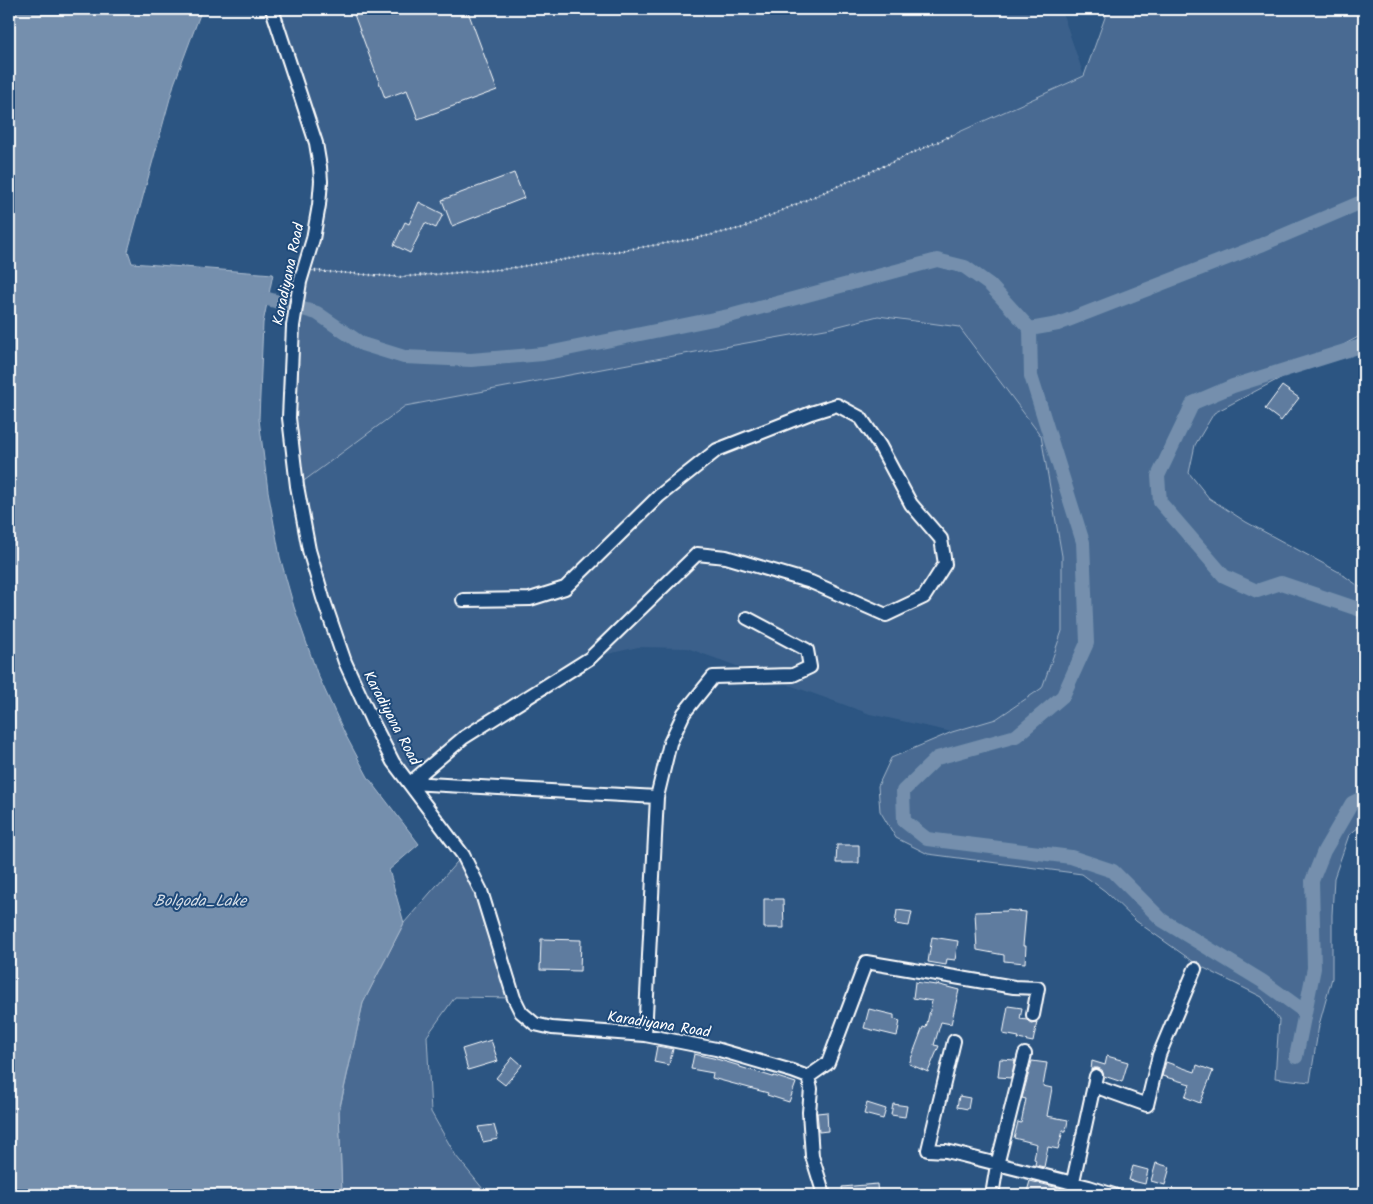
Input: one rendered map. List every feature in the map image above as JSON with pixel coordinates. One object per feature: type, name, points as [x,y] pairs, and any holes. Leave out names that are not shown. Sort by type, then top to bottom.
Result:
[{"type":"street","name":"Karadiyana Road","points":[[272,9],[316,144],[321,181],[313,239],[302,276],[293,326],[289,418],[297,486],[309,550],[322,598],[344,662],[372,721],[393,762],[463,856],[481,891],[492,923],[508,984],[521,1012],[534,1024],[552,1028],[645,1035],[716,1049],[808,1077]]},
{"type":"street","points":[[410,783],[462,738],[590,658],[697,554],[726,558],[811,582],[886,615],[924,597],[944,564],[941,539],[911,504],[880,446],[861,418],[837,405],[811,413],[717,450],[659,496],[564,588],[530,599],[463,600]]},
{"type":"street","points":[[645,1035],[657,797],[670,743],[684,714],[713,677],[793,675],[810,667],[807,650],[747,618]]},
{"type":"street","points":[[410,783],[657,797]]},
{"type":"street","points":[[824,1195],[812,1156],[809,1112],[811,1089],[808,1077],[828,1063],[866,962],[1014,987],[1038,988],[1033,1016]]},
{"type":"street","points":[[1071,1189],[1095,1081],[1147,1104],[1159,1055],[1195,969]]},
{"type":"street","points":[[954,1041],[928,1150],[946,1152],[998,1165],[1071,1189],[1114,1195]]},
{"type":"street","points":[[992,1195],[1025,1054]]},
{"type":"path","points":[[302,276],[399,277],[505,269],[693,239],[742,228],[952,135]]},
{"type":"shaded area","points":[[272,9],[1061,9],[1084,76],[742,228],[693,239],[505,269],[399,277],[304,270],[321,181]]},
{"type":"shaded area","points":[[1108,9],[1364,9],[1364,334],[1214,413],[1195,445],[1189,473],[1209,498],[1246,522],[1339,572],[1364,590],[1364,823],[1349,835],[1334,878],[1332,978],[1319,1025],[1310,1082],[1275,1078],[1279,1020],[1262,997],[1198,965],[1136,921],[1105,891],[1082,874],[928,854],[896,838],[880,811],[878,786],[891,758],[952,732],[996,719],[1042,688],[1062,631],[1062,556],[1041,436],[959,327],[878,316],[831,328],[405,406],[297,486],[289,418],[304,270],[399,277],[505,269],[693,239],[742,228],[1084,76]]},
{"type":"shaded area","points":[[878,316],[959,327],[1041,436],[1062,556],[1062,631],[1042,688],[996,719],[952,732],[870,714],[687,648],[638,647],[590,658],[463,738],[410,783],[345,662],[297,486],[405,406],[831,328]]},
{"type":"shaded area","points":[[463,855],[514,998],[455,997],[427,1036],[431,1112],[456,1156],[488,1195],[342,1195],[339,1112],[363,1003],[404,923]]},
{"type":"water","name":"Bolgoda_Lake","points":[[9,9],[202,9],[174,84],[128,251],[132,263],[273,274],[263,323],[259,419],[268,491],[280,557],[294,607],[317,673],[345,734],[368,777],[419,844],[389,870],[404,923],[363,1003],[339,1111],[342,1195],[9,1195]]},
{"type":"building","points":[[352,9],[467,9],[497,90],[418,119],[407,90],[385,98]]},
{"type":"building","points":[[514,173],[524,198],[452,226],[442,200]]},
{"type":"building","points":[[419,202],[443,214],[436,228],[425,223],[410,253],[394,245],[405,222],[409,224]]},
{"type":"building","points":[[1282,386],[1299,398],[1281,421],[1265,409]]},
{"type":"building","points":[[837,845],[859,845],[859,863],[836,863]]},
{"type":"building","points":[[764,899],[783,899],[784,928],[764,928]]},
{"type":"building","points":[[897,910],[912,912],[909,926],[895,924]]},
{"type":"building","points":[[1007,910],[1026,912],[1023,946],[1026,946],[1025,963],[1004,961],[1004,955],[977,950],[975,912]]},
{"type":"building","points":[[932,937],[958,941],[955,960],[947,959],[946,965],[928,962]]},
{"type":"building","points":[[541,939],[581,940],[580,971],[540,970]]},
{"type":"building","points":[[915,982],[936,984],[959,990],[951,1024],[941,1022],[934,1045],[939,1046],[928,1072],[909,1064],[923,1027],[926,1028],[932,1001],[913,998]]},
{"type":"building","points":[[1008,1006],[1022,1008],[1020,1019],[1031,1023],[1037,1022],[1033,1042],[1003,1034]]},
{"type":"building","points":[[869,1009],[894,1015],[894,1019],[900,1021],[897,1036],[864,1028]]},
{"type":"building","points":[[491,1040],[498,1061],[468,1070],[462,1049]]},
{"type":"building","points":[[657,1046],[673,1049],[669,1065],[654,1062]]},
{"type":"building","points":[[694,1054],[796,1083],[789,1102],[767,1095],[768,1093],[712,1078],[713,1073],[691,1069]]},
{"type":"building","points":[[1107,1056],[1128,1062],[1122,1082],[1104,1076],[1102,1070],[1098,1068],[1091,1070],[1092,1061],[1105,1065]]},
{"type":"building","points":[[513,1057],[522,1065],[505,1085],[496,1078]]},
{"type":"building","points":[[1000,1059],[1015,1060],[1011,1078],[998,1077]]},
{"type":"building","points":[[1032,1061],[1047,1063],[1043,1086],[1052,1088],[1047,1116],[1068,1120],[1066,1131],[1063,1131],[1058,1149],[1048,1147],[1044,1167],[1035,1165],[1036,1160],[1034,1159],[1037,1144],[1014,1138],[1018,1122],[1021,1123],[1026,1099],[1022,1098]]},
{"type":"building","points":[[1166,1062],[1195,1072],[1197,1065],[1213,1071],[1200,1103],[1185,1097],[1190,1084],[1162,1076]]},
{"type":"building","points":[[959,1096],[970,1098],[968,1109],[957,1107]]},
{"type":"building","points":[[867,1103],[886,1109],[883,1119],[864,1114]]},
{"type":"building","points":[[893,1104],[907,1106],[905,1117],[891,1115]]},
{"type":"building","points":[[827,1112],[828,1131],[819,1132],[817,1113]]},
{"type":"building","points":[[494,1125],[498,1139],[483,1142],[478,1127]]},
{"type":"building","points":[[1156,1163],[1170,1167],[1165,1185],[1151,1181]]},
{"type":"building","points":[[1133,1166],[1148,1170],[1145,1184],[1129,1180]]},
{"type":"building","points":[[1030,1181],[1063,1189],[1062,1195],[1026,1195]]},
{"type":"building","points":[[877,1184],[878,1195],[843,1195],[842,1187]]},
{"type":"waterway","points":[[268,299],[317,313],[362,344],[404,357],[471,360],[543,354],[733,315],[937,260],[965,267],[990,285],[1030,329],[1058,324],[1261,245],[1364,201]]},
{"type":"waterway","points":[[1030,329],[1031,376],[1083,542],[1087,643],[1063,696],[1016,736],[937,758],[903,791],[904,821],[927,839],[1071,857],[1113,871],[1162,920],[1262,981],[1305,1012]]},
{"type":"waterway","points":[[1364,345],[1233,386],[1193,403],[1158,476],[1160,502],[1224,576],[1257,591],[1281,583],[1364,611]]},
{"type":"waterway","points":[[1296,1057],[1314,968],[1312,881],[1324,851],[1352,803],[1364,797]]}]
